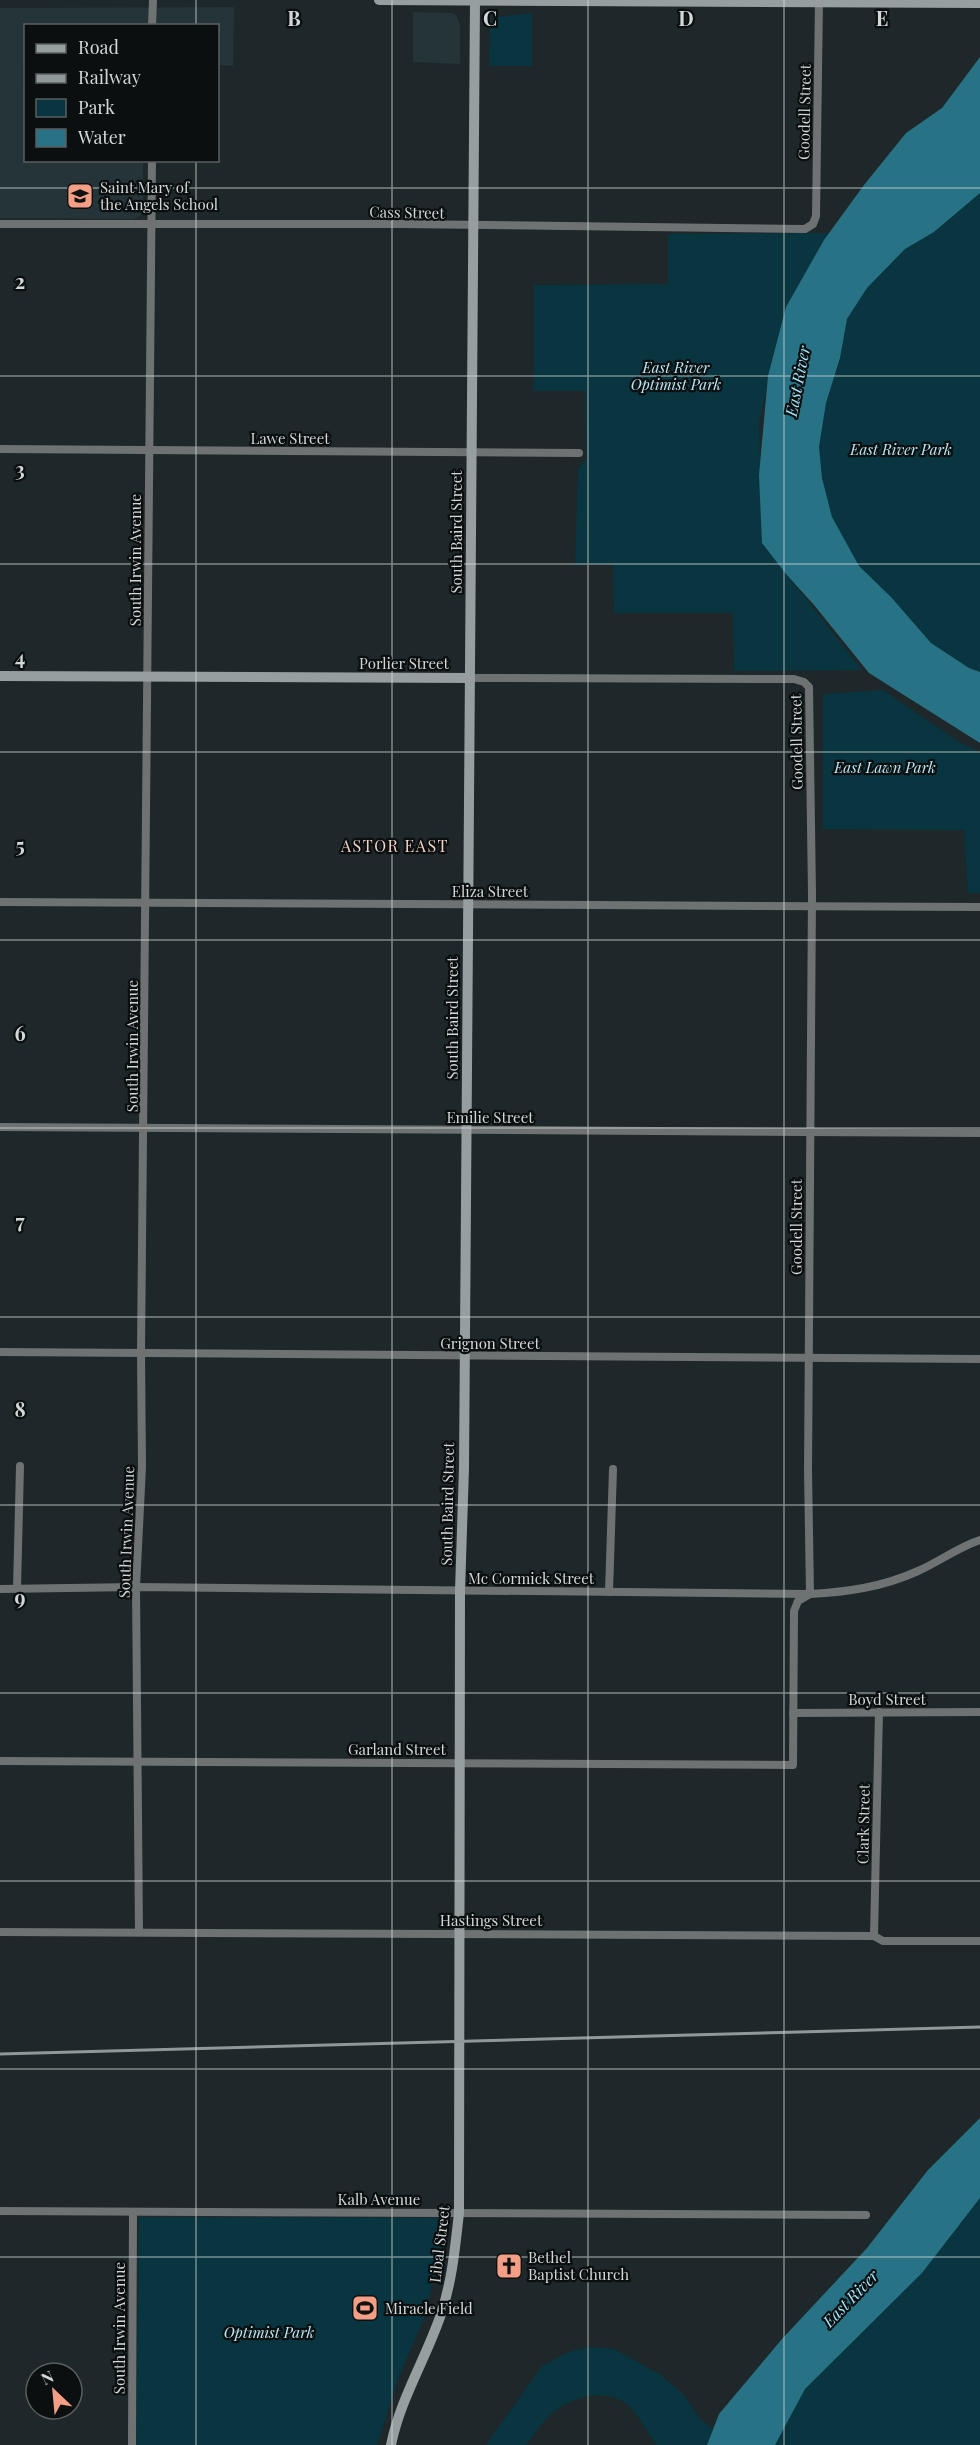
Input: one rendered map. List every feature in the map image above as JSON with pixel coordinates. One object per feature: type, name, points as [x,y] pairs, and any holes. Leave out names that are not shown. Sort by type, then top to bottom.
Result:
[{"type":"street","points":[[152,24],[153,0]]},
{"type":"street","points":[[379,0],[980,3]]},
{"type":"street","name":"South Baird Street","points":[[459,2036],[460,1591],[465,1356],[475,0]]},
{"type":"street","name":"Goodell Street","points":[[813,224],[816,216],[819,1]]},
{"type":"street","name":"South Irwin Avenue","points":[[139,1932],[136,1587],[142,1467],[141,1353],[145,1128],[152,162]]},
{"type":"street","name":"Cass Street","points":[[0,224],[400,224],[795,230],[805,229],[813,224]]},
{"type":"street","name":"Lawe Street","points":[[0,449],[579,453]]},
{"type":"street","name":"Porlier Street","points":[[0,676],[794,679],[807,683]]},
{"type":"street","name":"Goodell Street","points":[[807,683],[811,693],[812,906],[810,1594]]},
{"type":"street","name":"Eliza Street","points":[[0,902],[980,907]]},
{"type":"street","name":"Emilie Street","points":[[0,1127],[980,1133]]},
{"type":"street","name":"Grignon Street","points":[[0,1352],[980,1359]]},
{"type":"street","points":[[17,1589],[20,1466]]},
{"type":"street","points":[[609,1592],[613,1469]]},
{"type":"street","name":"Mc Cormick Street","points":[[0,1589],[136,1587],[810,1594],[879,1586],[920,1571],[980,1540]]},
{"type":"street","points":[[794,1713],[794,1611],[798,1601],[810,1594]]},
{"type":"street","name":"Boyd Street","points":[[794,1713],[980,1712]]},
{"type":"street","name":"Garland Street","points":[[0,1761],[793,1765],[794,1713]]},
{"type":"street","name":"Clark Street","points":[[874,1936],[879,1713]]},
{"type":"street","name":"Hastings Street","points":[[0,1932],[874,1936],[883,1941],[980,1941]]},
{"type":"street","name":"Libal Street","points":[[391,2445],[398,2420],[449,2290],[459,2213],[459,2036]]},
{"type":"street","name":"Kalb Avenue","points":[[0,2211],[866,2215]]},
{"type":"street","name":"South Irwin Avenue","points":[[132,2445],[133,2212]]},
{"type":"shaded area","points":[[234,7],[233,66],[219,65],[219,24],[24,24],[24,162],[143,162],[143,210],[140,216],[133,219],[0,218],[0,8]]},
{"type":"shaded area","points":[[413,12],[456,15],[460,25],[460,64],[413,62]]},
{"type":"green space","points":[[532,13],[532,66],[489,66],[490,23],[498,17]]},
{"type":"green space","name":"East River Park","points":[[980,193],[980,672],[969,668],[931,643],[891,597],[859,566],[832,517],[822,478],[819,447],[826,403],[840,359],[847,319],[867,288],[905,249],[934,232]]},
{"type":"green space","name":"East River Optimist Park","points":[[829,233],[786,307],[759,422],[762,543],[862,670],[734,671],[733,613],[614,613],[613,564],[575,565],[578,469],[586,460],[585,391],[534,391],[534,285],[668,284],[668,234]]},
{"type":"green space","name":"East Lawn Park","points":[[883,690],[959,742],[980,752],[980,893],[968,893],[964,830],[823,829],[823,694]]},
{"type":"green space","points":[[980,2198],[980,2445],[775,2445],[805,2389],[922,2273]]},
{"type":"green space","name":"Optimist Park","points":[[139,2217],[448,2218],[424,2319],[398,2379],[377,2445],[136,2445]]},
{"type":"green space","points":[[590,2347],[614,2349],[661,2375],[684,2395],[699,2418],[713,2429],[707,2445],[657,2445],[630,2407],[614,2398],[596,2395],[577,2399],[560,2407],[526,2445],[486,2445],[542,2366],[568,2352]]},
{"type":"water","name":"East River","points":[[980,57],[980,193],[934,232],[905,249],[867,288],[847,319],[840,358],[826,403],[819,447],[822,478],[832,517],[859,566],[891,597],[931,643],[969,668],[980,672],[980,743],[869,673],[786,574],[762,543],[759,475],[768,376],[786,307],[824,240],[864,185],[906,133],[942,108]]},
{"type":"water","name":"East River","points":[[980,2118],[980,2198],[922,2273],[805,2389],[775,2445],[707,2445],[719,2414],[782,2339],[867,2248],[928,2170]]},
{"type":"railway","points":[[0,2054],[980,2027]]},
{"type":"place","name":"Saint Mary of the Angels School","points":[[80,196]]},
{"type":"place","name":"Bethel Baptist Church","points":[[509,2266]]},
{"type":"place","name":"Miracle Field","points":[[365,2308]]},
{"type":"district","name":"ASTOR EAST","points":[[395,845]]}]
